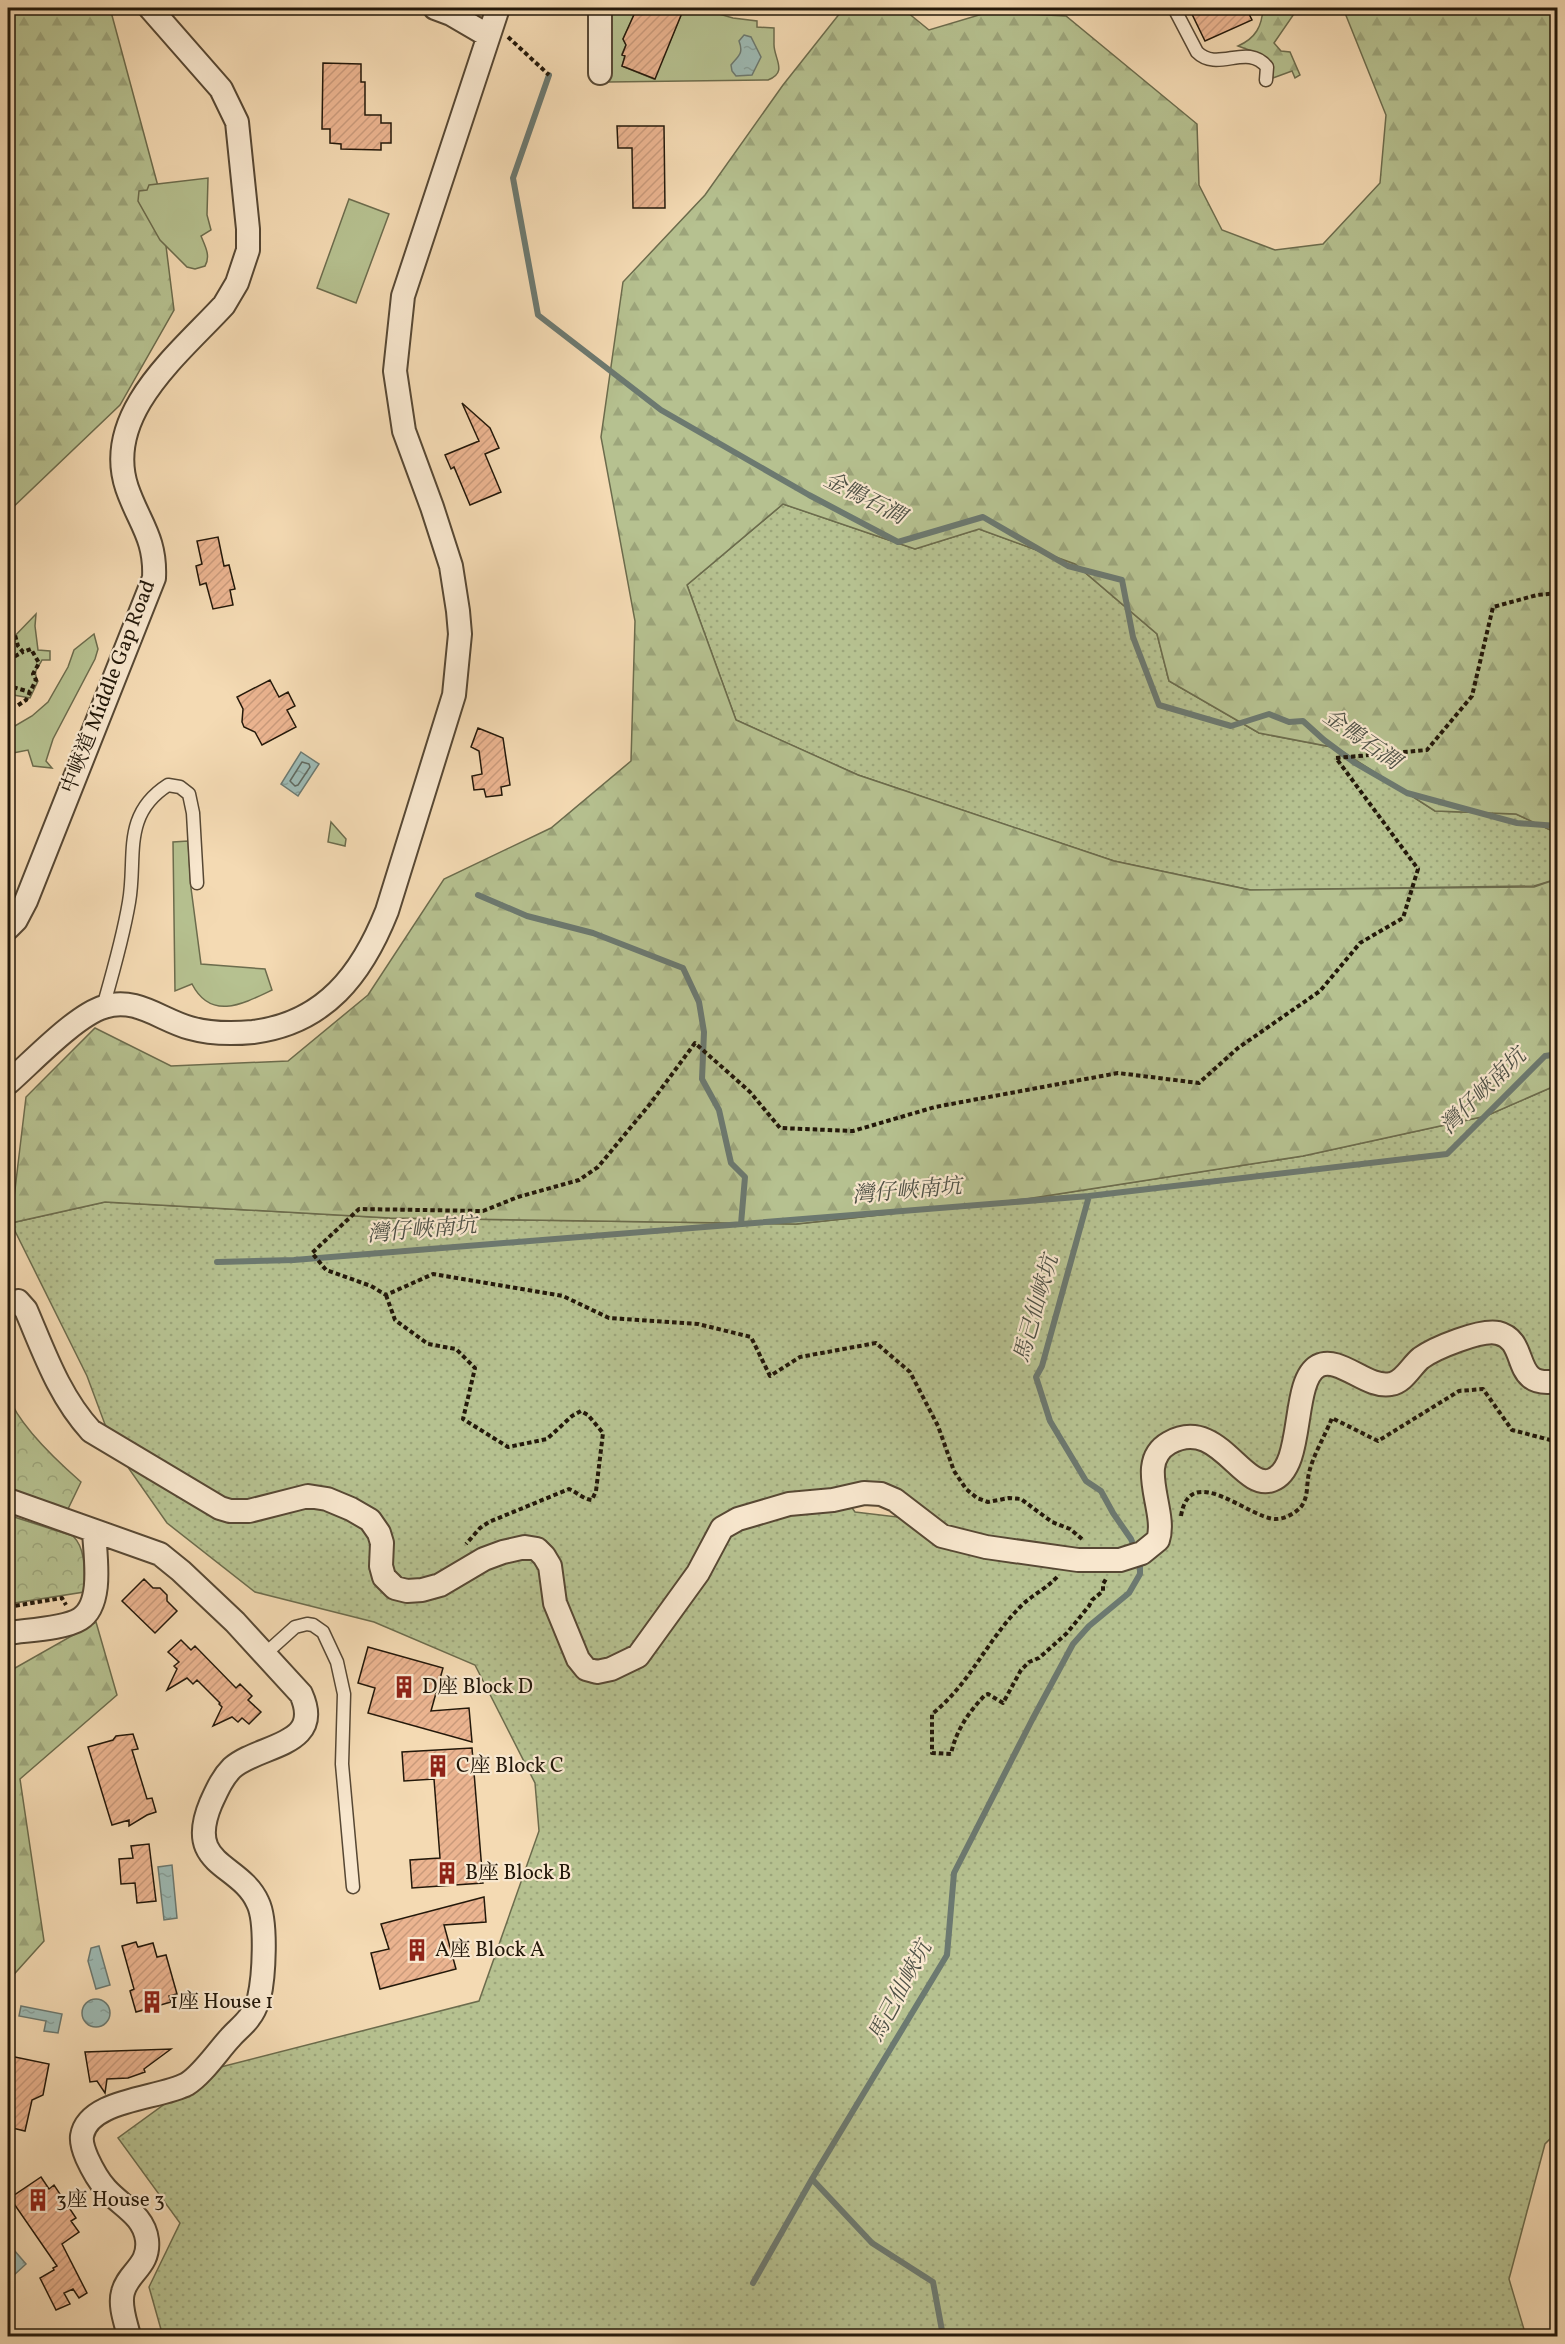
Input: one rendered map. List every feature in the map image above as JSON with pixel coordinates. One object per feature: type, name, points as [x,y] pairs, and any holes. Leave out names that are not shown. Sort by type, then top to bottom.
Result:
[{"type":"street","name":"中峽道 Middle Gap Road","points":[[8,928],[16,920],[26,901],[154,578],[152,546],[127,490],[122,472],[122,454],[126,433],[137,405],[151,383],[224,305],[233,292],[248,250],[237,122],[230,103],[221,88],[150,8]]},
{"type":"street","points":[[8,1083],[75,1023],[104,1007],[117,1004],[132,1005],[189,1028],[218,1034],[273,1029],[294,1023],[333,998],[350,980],[376,939],[387,911],[454,696],[460,634],[459,611],[451,566],[404,431],[395,371],[403,296],[458,134],[492,21],[452,14],[435,8]]},
{"type":"street","points":[[600,8],[600,73]]},
{"type":"street","points":[[13,1298],[26,1310],[63,1394],[91,1431],[220,1508],[249,1511],[308,1496],[327,1499],[351,1509],[370,1520],[379,1533],[382,1543],[381,1566],[384,1577],[395,1588],[407,1591],[440,1585],[484,1559],[503,1552],[525,1547],[537,1550],[550,1566],[555,1603],[578,1659],[586,1669],[593,1672],[611,1670],[638,1656],[694,1579],[720,1532],[726,1525],[738,1519],[789,1504],[833,1500],[864,1493],[881,1494],[895,1500],[942,1536],[986,1547],[1068,1559],[1113,1561],[1147,1550],[1158,1540],[1161,1521],[1152,1471],[1155,1460],[1164,1447],[1182,1438],[1203,1439],[1221,1449],[1255,1478],[1266,1481],[1274,1479],[1283,1470],[1291,1453],[1303,1394],[1311,1373],[1318,1366],[1336,1365],[1370,1381],[1390,1384],[1401,1379],[1420,1359],[1432,1352],[1478,1335],[1494,1333],[1512,1342],[1523,1369],[1531,1379],[1542,1383],[1557,1381]]},
{"type":"street","points":[[8,1500],[160,1554],[227,1614],[265,1654],[301,1694],[307,1713],[305,1723],[293,1739],[251,1757],[233,1768],[219,1785],[206,1816],[204,1829],[211,1854],[219,1865],[248,1887],[258,1903],[263,1922],[261,1986],[258,2001],[250,2017],[189,2083],[114,2106],[94,2115],[85,2126],[81,2138],[91,2168],[106,2189],[135,2215],[144,2227],[147,2242],[142,2266],[125,2284],[122,2294],[121,2304],[129,2337]]},
{"type":"street","points":[[8,1633],[64,1624],[81,1618],[86,1613],[91,1607],[96,1588],[94,1531]]},
{"type":"lane","points":[[1174,8],[1197,52],[1203,57],[1211,60],[1252,56],[1261,60],[1267,67],[1266,80]]},
{"type":"lane","points":[[104,1007],[130,900],[134,834],[147,803],[168,784],[180,787],[189,794],[193,813],[197,883]]},
{"type":"lane","points":[[265,1654],[295,1627],[307,1623],[323,1632],[337,1662],[344,1694],[342,1764],[353,1887]]},
{"type":"path","points":[[492,21],[549,75]]},
{"type":"path","points":[[8,551],[10,552],[8,564]]},
{"type":"path","points":[[462,1548],[480,1528],[489,1522],[569,1489],[577,1492],[584,1499],[592,1500],[596,1491],[603,1433],[588,1415],[581,1411],[572,1416],[547,1439],[508,1447],[496,1442],[463,1419],[475,1368],[456,1349],[428,1344],[395,1320],[386,1295],[371,1286],[326,1270],[312,1252],[359,1209],[483,1210],[518,1197],[579,1180],[598,1167],[650,1104],[695,1043],[750,1092],[780,1128],[853,1131],[935,1107],[1119,1073],[1199,1083],[1238,1048],[1320,992],[1360,943],[1403,918],[1418,869],[1336,758],[1427,750],[1472,696],[1493,607],[1537,595],[1557,593]]},
{"type":"path","points":[[8,635],[15,636],[23,652]]},
{"type":"path","points":[[8,660],[31,649],[39,663],[34,669],[33,674],[36,680],[27,700],[17,706]]},
{"type":"path","points":[[8,682],[9,686],[30,692]]},
{"type":"path","points":[[386,1295],[433,1274],[563,1296],[609,1318],[699,1324],[751,1337],[770,1376],[800,1358],[876,1343],[909,1372],[938,1426],[954,1471],[966,1489],[977,1498],[988,1502],[1010,1498],[1021,1499],[1052,1522],[1070,1529],[1113,1561],[1103,1584],[1103,1591],[1092,1600],[1067,1633],[1039,1658],[1029,1662],[1021,1670],[1003,1703],[988,1694],[985,1695],[963,1722],[951,1754],[932,1753],[932,1714],[956,1693],[1022,1605],[1046,1589],[1060,1574],[1068,1559]]},
{"type":"path","points":[[1180,1522],[1182,1506],[1190,1496],[1199,1493],[1216,1493],[1263,1517],[1275,1519],[1287,1517],[1301,1507],[1307,1494],[1309,1473],[1332,1418],[1378,1441],[1459,1391],[1483,1389],[1512,1430],[1557,1442]]},
{"type":"path","points":[[8,1607],[62,1598],[69,1611]]},
{"type":"green space","points":[[8,8],[110,8],[159,190],[174,310],[120,405],[8,512]]},
{"type":"green space","points":[[610,8],[631,8],[630,11],[635,13],[623,39],[626,45],[622,54],[625,56],[622,66],[654,79],[684,8],[705,8],[705,10],[733,18],[757,21],[757,27],[774,28],[774,49],[778,73],[768,80],[608,82]]},
{"type":"green space","points":[[844,8],[902,8],[929,30],[989,12],[1066,16],[1197,124],[1199,185],[1222,230],[1275,250],[1323,244],[1380,183],[1386,115],[1343,8],[1557,8],[1557,833],[1516,814],[1435,811],[1337,748],[1259,733],[1169,681],[1157,634],[1075,564],[979,529],[915,549],[783,504],[687,585],[736,720],[858,775],[1114,861],[1250,890],[1534,887],[1557,879],[1557,1085],[1486,1116],[1303,1156],[1026,1199],[796,1224],[390,1218],[105,1202],[11,1223],[26,1097],[95,1028],[171,1066],[288,1061],[368,995],[444,879],[551,828],[631,761],[635,621],[601,437],[623,282],[705,195],[783,85]]},
{"type":"green space","points":[[1263,8],[1287,8],[1294,14],[1274,43],[1281,51],[1290,52],[1300,75],[1295,78],[1292,71],[1273,78],[1266,59],[1258,53],[1238,46],[1257,31]]},
{"type":"green space","points":[[208,178],[207,215],[211,230],[201,236],[207,251],[207,262],[205,266],[195,269],[187,267],[160,240],[138,201],[139,191],[147,190],[149,185]]},
{"type":"green space","points":[[349,199],[389,214],[356,303],[317,288]]},
{"type":"green space","points":[[783,504],[915,549],[979,529],[1075,564],[1157,634],[1169,681],[1259,733],[1337,748],[1435,811],[1516,814],[1557,833],[1557,879],[1534,886],[1251,890],[1114,861],[858,775],[736,720],[687,585]]},
{"type":"green space","points":[[36,614],[38,650],[50,651],[50,660],[42,660],[36,670],[38,681],[30,698],[8,694],[8,643]]},
{"type":"green space","points":[[94,634],[98,649],[95,659],[53,739],[46,761],[52,768],[33,766],[28,750],[8,756],[8,730],[32,716],[48,702],[68,667],[74,650]]},
{"type":"green space","points":[[331,822],[346,839],[345,846],[328,842]]},
{"type":"green space","points":[[188,841],[191,888],[201,964],[265,969],[272,990],[239,1004],[228,1006],[208,1003],[192,984],[175,991],[173,842]]},
{"type":"green space","points":[[1557,1085],[1558,2131],[1545,2144],[1509,2279],[1526,2336],[166,2336],[162,2333],[149,2287],[180,2223],[118,2138],[213,2069],[479,2001],[539,1831],[535,1783],[475,1665],[374,1622],[255,1592],[167,1523],[113,1446],[87,1376],[11,1223],[105,1202],[390,1218],[797,1224],[1026,1199],[1303,1156],[1486,1116]],"holes":[[[847,1501],[908,1504],[897,1517],[855,1512]]]},
{"type":"green space","points":[[8,1395],[29,1430],[81,1482],[66,1513],[8,1492]]},
{"type":"green space","points":[[8,1515],[73,1536],[83,1555],[84,1592],[8,1604]]},
{"type":"green space","points":[[96,1622],[117,1695],[20,1779],[44,1941],[8,1981],[8,1672]]},
{"type":"water","points":[[744,35],[751,37],[761,57],[752,75],[736,76],[731,65],[739,54],[741,49],[739,41]]},
{"type":"water","points":[[301,752],[319,764],[298,796],[281,784]]},
{"type":"water","points":[[172,1865],[177,1918],[164,1920],[158,1867]]},
{"type":"water","points":[[99,1946],[110,1985],[96,1989],[88,1961],[91,1948]]},
{"type":"water","points":[[96,1999],[106,2003],[110,2013],[106,2023],[96,2027],[86,2023],[82,2013],[86,2003]]},
{"type":"water","points":[[21,2006],[62,2014],[58,2033],[44,2031],[46,2021],[19,2016]]},
{"type":"water","points":[[8,2243],[26,2264],[13,2276],[8,2270]]},
{"type":"building","points":[[637,8],[684,8],[655,79],[622,66],[625,56],[622,55],[626,45],[623,39]]},
{"type":"building","points":[[1189,8],[1246,8],[1252,20],[1205,41]]},
{"type":"building","points":[[323,63],[361,64],[361,82],[365,82],[365,115],[381,115],[381,123],[391,123],[391,143],[381,143],[381,150],[341,149],[341,144],[330,143],[330,129],[322,129]]},
{"type":"building","points":[[617,126],[664,126],[665,208],[633,208],[632,148],[618,148]]},
{"type":"building","points":[[462,403],[490,428],[499,448],[485,454],[501,492],[470,505],[454,467],[451,469],[445,455],[479,441]]},
{"type":"building","points":[[218,537],[224,566],[229,565],[235,589],[230,590],[233,605],[213,609],[206,583],[200,585],[196,566],[202,564],[197,541]]},
{"type":"building","points":[[270,680],[279,697],[288,692],[295,706],[287,710],[296,727],[262,745],[255,732],[244,727],[243,709],[237,697]]},
{"type":"building","points":[[478,728],[503,738],[510,785],[501,787],[502,795],[486,797],[484,789],[474,790],[472,776],[482,774],[479,751],[471,747]]},
{"type":"building","points":[[144,1579],[153,1588],[160,1588],[167,1595],[167,1601],[177,1611],[155,1633],[122,1601]]},
{"type":"building","points":[[181,1640],[191,1650],[195,1646],[236,1688],[240,1684],[252,1696],[248,1700],[261,1712],[249,1724],[242,1718],[238,1722],[232,1717],[213,1726],[222,1707],[197,1680],[193,1684],[187,1678],[167,1690],[177,1669],[174,1666],[179,1662],[168,1652]]},
{"type":"building","name":"D座 Block D","points":[[368,1647],[443,1668],[431,1711],[469,1708],[472,1742],[368,1713],[375,1688],[358,1683]]},
{"type":"building","points":[[133,1734],[138,1749],[132,1750],[147,1799],[152,1798],[156,1812],[129,1826],[129,1820],[112,1825],[88,1747],[113,1740],[116,1736]]},
{"type":"building","points":[[472,1748],[483,1883],[412,1888],[410,1860],[440,1858],[434,1779],[404,1781],[402,1752]]},
{"type":"building","points":[[149,1844],[156,1901],[137,1903],[135,1883],[121,1884],[119,1859],[133,1858],[131,1846]]},
{"type":"building","name":"A座 Block A","points":[[484,1897],[486,1922],[444,1925],[456,1969],[380,1989],[371,1953],[389,1949],[381,1924]]},
{"type":"building","points":[[136,1942],[138,1947],[153,1943],[157,1957],[166,1955],[177,1994],[169,1996],[171,2002],[136,2012],[130,1991],[134,1989],[122,1946]]},
{"type":"building","points":[[171,2049],[144,2069],[145,2072],[128,2078],[107,2079],[105,2093],[97,2081],[90,2082],[85,2052]]},
{"type":"building","points":[[10,2056],[49,2064],[43,2095],[32,2100],[25,2131],[8,2127]]},
{"type":"building","points":[[41,2177],[49,2189],[54,2185],[76,2218],[71,2221],[79,2232],[62,2244],[87,2293],[79,2298],[73,2289],[64,2293],[70,2304],[56,2310],[40,2278],[57,2266],[10,2198]]},
{"type":"waterway","name":"金鴨石澗","points":[[549,75],[513,178],[538,315],[661,410],[809,495],[898,542],[983,517],[1068,566],[1122,580],[1133,637],[1159,705],[1231,726],[1269,714],[1289,722],[1303,721],[1355,763],[1407,793],[1517,823],[1558,826]]},
{"type":"waterway","points":[[478,895],[527,916],[593,933],[683,968],[699,1002],[704,1032],[702,1079],[719,1110],[731,1163],[745,1177],[741,1224]]},
{"type":"waterway","name":"灣仔峽南坑","points":[[217,1262],[294,1260],[1089,1196],[1447,1154],[1545,1056],[1558,1054]]},
{"type":"waterway","name":"馬己仙峽坑","points":[[1089,1196],[1042,1366],[1036,1377],[1050,1421],[1086,1481],[1101,1491],[1135,1549]]},
{"type":"waterway","name":"馬己仙峽坑","points":[[753,2283],[812,2179],[947,1955],[954,1873],[1032,1720],[1073,1644],[1089,1626],[1129,1593],[1140,1574],[1140,1560]]},
{"type":"waterway","points":[[812,2179],[872,2243],[933,2282],[943,2336]]},
{"type":"place","name":"D座 Block D","points":[[404,1687]]},
{"type":"place","name":"C座 Block C","points":[[438,1766]]},
{"type":"place","name":"B座 Block B","points":[[447,1873]]},
{"type":"place","name":"A座 Block A","points":[[417,1950]]},
{"type":"place","name":"1座 House 1","points":[[152,2002]]},
{"type":"place","name":"3座 House 3","points":[[38,2200]]}]
